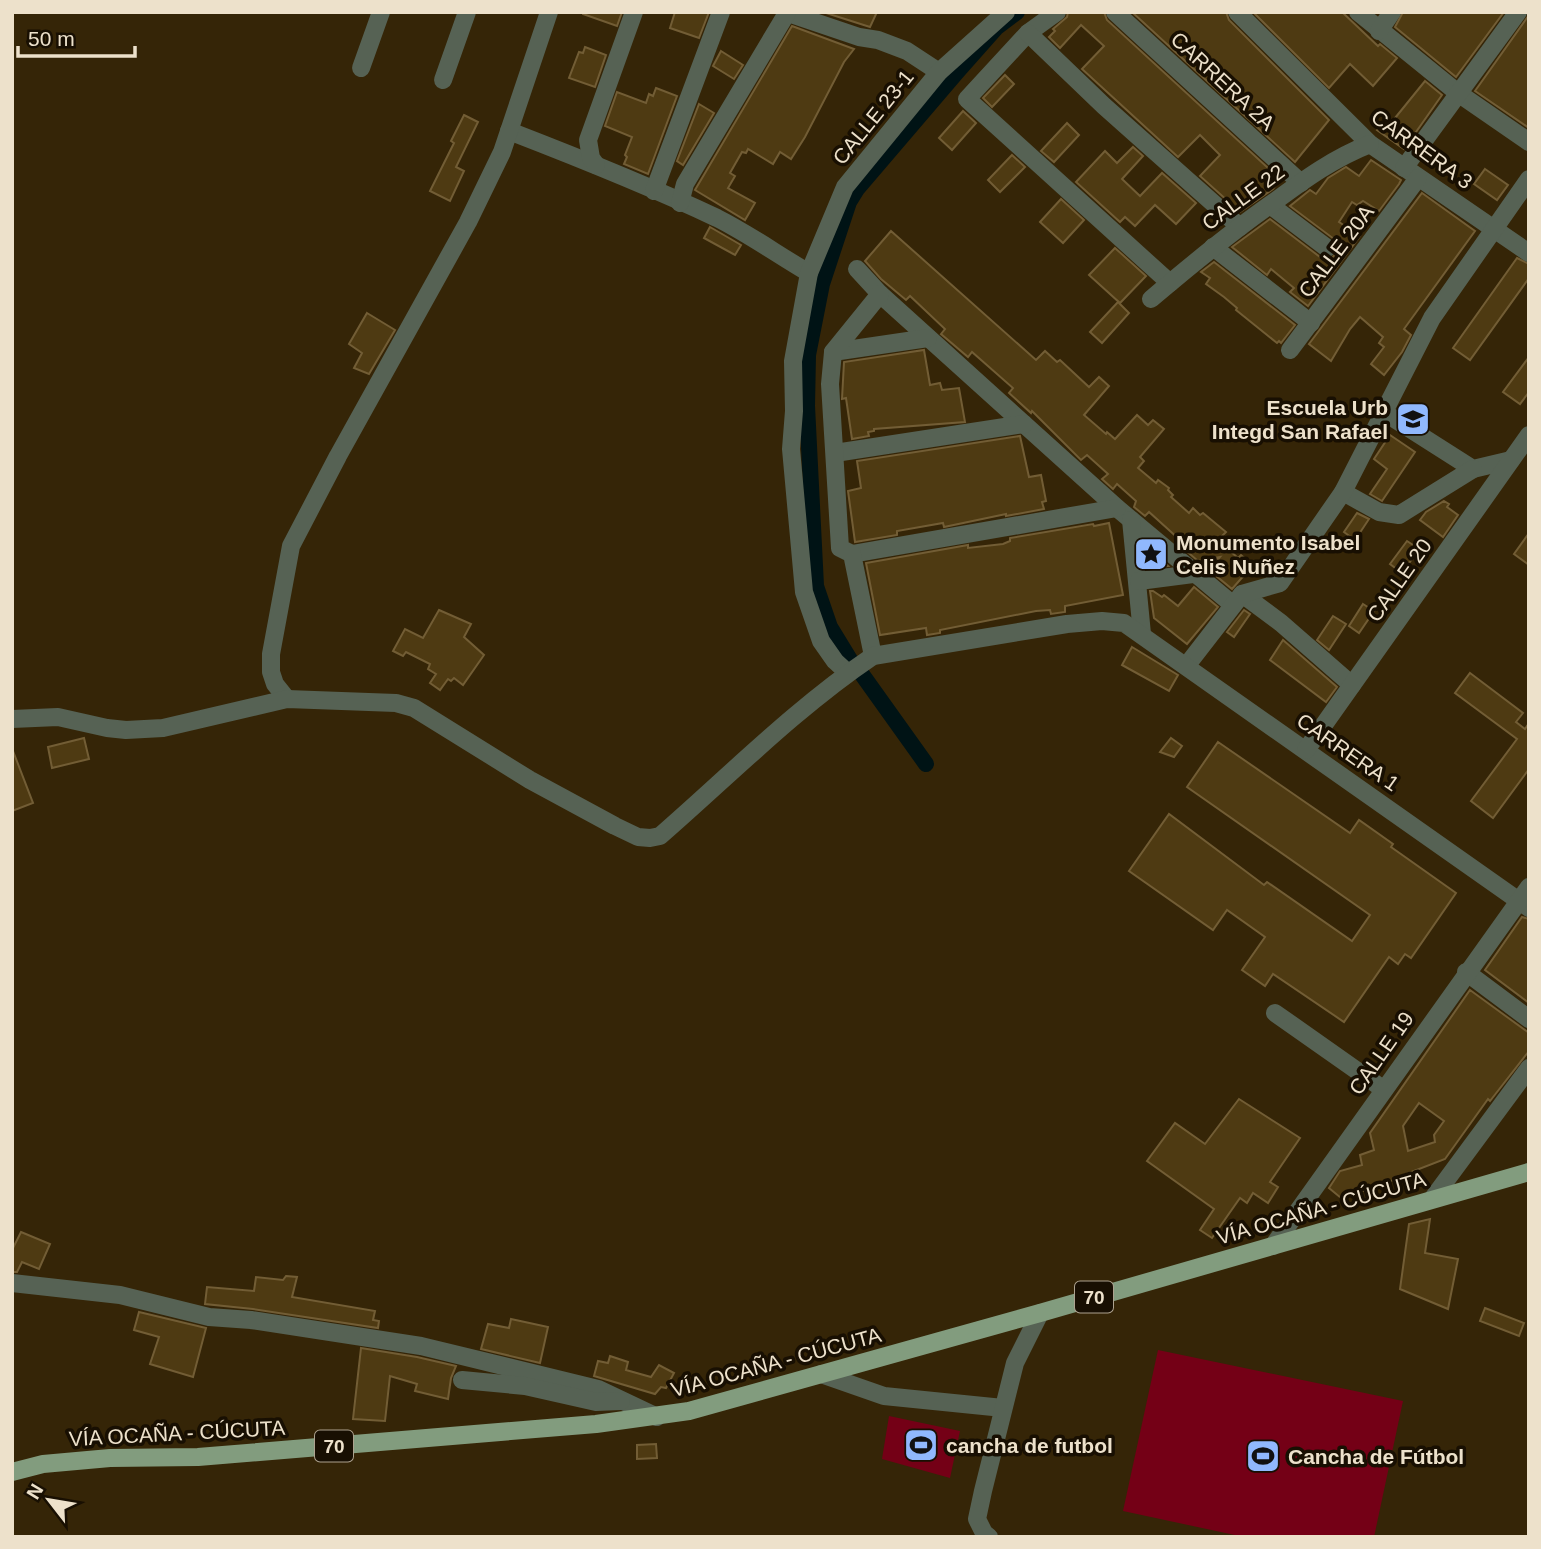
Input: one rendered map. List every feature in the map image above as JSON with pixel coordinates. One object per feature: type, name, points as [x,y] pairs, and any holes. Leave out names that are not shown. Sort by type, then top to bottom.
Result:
[{"type":"main road","name":"VÍA OCAÑA - CÚCUTA","points":[[12,1472],[43,1464],[110,1458],[198,1457],[657,1417],[689,1411],[1529,1172]]},
{"type":"street","points":[[361,68],[380,12]]},
{"type":"street","points":[[443,79],[467,12]]},
{"type":"street","points":[[287,699],[275,684],[271,672],[271,654],[291,546],[467,222],[502,152],[549,12]]},
{"type":"street","points":[[596,165],[591,158],[589,140],[634,12]]},
{"type":"street","points":[[654,191],[721,12]]},
{"type":"street","name":"CALLE 23-1","points":[[848,673],[835,661],[821,641],[804,592],[791,449],[794,411],[793,360],[809,273],[845,187],[939,72],[1006,12]]},
{"type":"street","points":[[1057,12],[1028,33],[967,99],[1170,283]]},
{"type":"street","name":"CARRERA 2A","points":[[1115,12],[1300,183]]},
{"type":"street","name":"CARRERA 3","points":[[1237,12],[1370,144],[1529,253]]},
{"type":"street","points":[[1358,12],[1458,93],[1529,142]]},
{"type":"street","points":[[1379,31],[1392,12]]},
{"type":"street","name":"CALLE 20A","points":[[1290,350],[1411,173],[1458,93],[1518,12]]},
{"type":"street","points":[[680,203],[685,184],[786,13],[859,37],[888,43],[907,51],[939,72]]},
{"type":"street","points":[[1028,33],[1104,106],[1240,227]]},
{"type":"street","points":[[509,131],[596,165],[680,203],[755,239],[809,273]]},
{"type":"street","name":"CALLE 22","points":[[1151,299],[1213,247],[1300,183],[1345,153],[1370,144]]},
{"type":"street","points":[[1187,665],[1237,599],[1280,583],[1343,492],[1432,318],[1529,179]]},
{"type":"street","points":[[1270,205],[1327,248]]},
{"type":"street","points":[[1213,247],[1311,323]]},
{"type":"street","points":[[857,269],[928,338],[1193,573],[1281,623],[1352,685]]},
{"type":"street","points":[[880,293],[833,352],[830,384],[840,548],[852,554],[1124,514]]},
{"type":"street","points":[[833,352],[928,338]]},
{"type":"street","points":[[1385,413],[1473,469]]},
{"type":"street","points":[[835,453],[1024,424]]},
{"type":"street","name":"CALLE 20","points":[[1306,750],[1529,435]]},
{"type":"street","points":[[1343,492],[1380,512],[1399,515],[1473,469],[1511,460]]},
{"type":"street","points":[[1124,514],[1139,581],[1142,634]]},
{"type":"street","points":[[12,719],[58,717],[126,730],[163,728],[287,699],[396,703],[414,708],[542,787],[638,837],[650,838],[660,836],[739,764],[848,673],[873,656],[852,554]]},
{"type":"street","points":[[1139,581],[1193,573]]},
{"type":"street","name":"CARRERA 1","points":[[873,656],[1079,622],[1124,623],[1525,899]]},
{"type":"street","name":"CALLE 19","points":[[1273,1246],[1466,972],[1525,899]]},
{"type":"street","points":[[1466,972],[1529,1019]]},
{"type":"street","points":[[1275,1013],[1383,1089]]},
{"type":"street","points":[[1433,1198],[1529,1068]]},
{"type":"street","points":[[12,1283],[120,1296],[209,1317],[421,1346],[598,1389],[657,1417]]},
{"type":"street","points":[[989,1537],[977,1519],[1016,1363],[1040,1313]]},
{"type":"street","points":[[821,1374],[884,1396],[1003,1408]]},
{"type":"street","points":[[462,1380],[524,1386],[596,1402],[621,1401]]},
{"type":"shaded area","name":"Cancha de Fútbol","points":[[1158,1350],[1403,1401],[1374,1537],[1244,1537],[1123,1511]]},
{"type":"shaded area","name":"cancha de futbol","points":[[889,1416],[960,1431],[950,1478],[882,1459]]},
{"type":"building","points":[[583,12],[622,12],[617,26]]},
{"type":"building","points":[[675,12],[709,12],[699,38],[670,28]]},
{"type":"building","points":[[823,12],[877,12],[870,27]]},
{"type":"building","points":[[1068,12],[1104,12],[1107,20],[1280,179],[1273,189],[1240,212],[1200,176],[1220,155],[1200,135],[1178,157],[1082,69],[1104,46],[1081,25],[1060,48],[1049,37],[1055,31],[1053,29],[1067,17]]},
{"type":"building","points":[[1132,12],[1226,12],[1229,20],[1329,120],[1295,162]]},
{"type":"building","points":[[1253,12],[1342,12],[1378,46],[1380,44],[1397,58],[1373,86],[1350,64],[1329,88]]},
{"type":"building","points":[[1403,12],[1504,12],[1456,77],[1395,27]]},
{"type":"building","points":[[1529,15],[1529,128],[1475,91]]},
{"type":"building","points":[[792,26],[854,49],[844,62],[791,159],[780,152],[773,164],[748,149],[746,153],[742,152],[730,173],[735,176],[728,188],[755,203],[745,220],[695,190]]},
{"type":"building","points":[[585,47],[606,55],[595,87],[569,78],[579,52],[583,53]]},
{"type":"building","points":[[721,51],[743,65],[734,79],[713,66]]},
{"type":"building","points":[[1005,75],[1014,84],[992,107],[983,98]]},
{"type":"building","points":[[1425,81],[1442,95],[1404,149],[1377,130],[1384,121],[1391,123]]},
{"type":"building","points":[[656,88],[677,96],[648,174],[624,164],[632,137],[605,126],[617,92],[646,103],[649,94],[653,96]]},
{"type":"building","points":[[699,104],[714,113],[683,165],[677,161]]},
{"type":"building","points":[[963,111],[976,123],[952,150],[939,138]]},
{"type":"building","points":[[464,115],[478,122],[456,167],[464,171],[450,201],[430,191],[454,143],[451,141]]},
{"type":"building","points":[[1067,123],[1079,135],[1054,162],[1041,151]]},
{"type":"building","points":[[1133,147],[1143,156],[1122,179],[1140,196],[1162,173],[1196,203],[1176,224],[1155,205],[1135,226],[1125,217],[1120,222],[1076,182],[1105,151],[1117,163]]},
{"type":"building","points":[[1012,155],[1025,167],[1000,192],[988,180]]},
{"type":"building","points":[[1371,160],[1401,180],[1379,211],[1363,201],[1357,205],[1352,202],[1339,222],[1360,236],[1308,306],[1290,292],[1294,288],[1271,269],[1267,275],[1232,247],[1270,219],[1320,257],[1332,258],[1338,250],[1334,239],[1290,206],[1310,190],[1316,194],[1328,178],[1346,167],[1359,176]]},
{"type":"building","points":[[1485,169],[1508,185],[1497,200],[1474,184]]},
{"type":"building","points":[[1422,193],[1475,231],[1404,329],[1411,335],[1384,375],[1371,364],[1384,347],[1379,343],[1383,337],[1360,317],[1331,361],[1309,344]]},
{"type":"building","points":[[1061,199],[1084,220],[1063,243],[1040,222]]},
{"type":"building","points":[[710,227],[741,245],[735,255],[704,238]]},
{"type":"building","points":[[891,231],[1036,360],[1045,351],[1057,362],[1060,360],[1089,387],[1099,377],[1109,386],[1084,415],[1106,434],[1107,432],[1115,439],[1137,415],[1148,425],[1153,420],[1164,429],[1140,457],[1144,461],[1138,468],[1156,483],[1158,480],[1169,488],[1173,495],[1171,497],[1189,513],[1193,508],[1200,515],[1203,513],[1226,532],[1218,540],[1238,558],[1241,555],[1253,565],[1232,589],[1209,570],[1220,557],[1198,561],[1177,543],[1180,540],[1149,512],[1145,516],[1134,507],[1136,501],[1117,484],[1113,489],[1102,479],[1108,474],[1087,455],[1081,460],[1032,411],[1031,413],[1009,393],[1013,388],[972,352],[968,357],[941,334],[945,329],[910,296],[906,300],[881,279],[865,261]]},
{"type":"building","points":[[1115,248],[1146,276],[1120,303],[1089,275]]},
{"type":"building","points":[[1517,258],[1529,264],[1529,278],[1470,360],[1453,348]]},
{"type":"building","points":[[1214,262],[1295,325],[1281,343],[1277,343],[1206,284],[1210,278],[1201,272]]},
{"type":"building","points":[[1118,302],[1129,313],[1102,343],[1090,332]]},
{"type":"building","points":[[367,313],[395,330],[369,374],[354,368],[362,353],[349,344]]},
{"type":"building","points":[[924,350],[930,385],[940,383],[942,390],[959,388],[965,422],[874,429],[868,432],[869,436],[852,439],[846,398],[842,399],[844,362]]},
{"type":"building","points":[[1529,357],[1529,392],[1520,404],[1503,392]]},
{"type":"building","points":[[1390,435],[1415,452],[1382,501],[1370,494],[1387,469],[1374,459]]},
{"type":"building","points":[[1020,436],[1029,477],[1041,475],[1046,501],[1042,502],[1044,509],[944,527],[943,523],[897,531],[897,535],[855,542],[848,491],[861,488],[857,461]]},
{"type":"building","points":[[1444,501],[1449,504],[1447,507],[1458,515],[1443,537],[1420,520],[1426,512]]},
{"type":"building","points":[[1357,513],[1369,519],[1355,540],[1344,532]]},
{"type":"building","points":[[1109,523],[1123,595],[1065,606],[1065,612],[1051,614],[1050,610],[1036,611],[940,630],[940,633],[927,635],[926,628],[880,635],[866,563],[968,545],[968,548],[1003,544],[1010,541],[1010,538]]},
{"type":"building","points":[[1529,533],[1529,565],[1514,554]]},
{"type":"building","points":[[1407,541],[1419,549],[1402,573],[1390,564]]},
{"type":"building","points":[[1145,546],[1168,566],[1147,568]]},
{"type":"building","points":[[1194,587],[1218,607],[1187,644],[1154,618],[1150,591],[1162,597],[1164,595],[1178,606]]},
{"type":"building","points":[[1363,604],[1374,611],[1359,633],[1349,626]]},
{"type":"building","points":[[439,610],[471,624],[464,637],[484,655],[463,685],[454,678],[451,681],[448,679],[440,690],[430,683],[436,674],[428,669],[430,664],[406,652],[403,656],[393,651],[405,629],[423,638]]},
{"type":"building","points":[[1244,610],[1250,614],[1234,637],[1227,632]]},
{"type":"building","points":[[1333,616],[1346,624],[1329,650],[1317,640]]},
{"type":"building","points":[[1283,640],[1337,687],[1326,702],[1270,660]]},
{"type":"building","points":[[1132,647],[1178,675],[1169,691],[1122,665]]},
{"type":"building","points":[[1470,673],[1523,713],[1516,722],[1525,729],[1529,723],[1529,769],[1493,818],[1471,801],[1517,739],[1455,693]]},
{"type":"building","points":[[84,738],[89,759],[52,768],[48,747]]},
{"type":"building","points":[[1171,738],[1182,746],[1174,757],[1160,752]]},
{"type":"building","points":[[1218,742],[1350,833],[1359,820],[1393,844],[1391,847],[1456,893],[1411,958],[1405,954],[1398,964],[1389,957],[1344,1022],[1273,974],[1265,986],[1242,970],[1265,937],[1227,910],[1213,930],[1129,871],[1169,814],[1264,885],[1267,882],[1352,941],[1370,915],[1187,787]]},
{"type":"building","points":[[12,752],[33,803],[12,811]]},
{"type":"building","points":[[1522,917],[1529,919],[1529,1003],[1485,970]]},
{"type":"building","points":[[1470,990],[1529,1033],[1529,1051],[1490,1101],[1488,1099],[1445,1159],[1401,1178],[1341,1198],[1329,1188],[1340,1171],[1362,1165],[1360,1155],[1374,1150],[1370,1133]],"holes":[[[1419,1103],[1444,1121],[1434,1135],[1435,1142],[1408,1151],[1403,1126]]]},
{"type":"building","points":[[1239,1099],[1300,1138],[1270,1182],[1278,1187],[1268,1203],[1253,1193],[1247,1203],[1240,1198],[1212,1238],[1200,1230],[1214,1209],[1147,1161],[1175,1123],[1205,1144]]},
{"type":"building","points":[[1430,1219],[1425,1253],[1458,1259],[1448,1309],[1400,1289],[1409,1224]]},
{"type":"building","points":[[21,1232],[50,1244],[39,1269],[22,1262],[17,1272],[12,1272],[12,1250]]},
{"type":"building","points":[[286,1276],[297,1277],[292,1297],[375,1311],[373,1320],[379,1321],[378,1328],[205,1304],[207,1287],[254,1291],[256,1277],[283,1280]]},
{"type":"building","points":[[1485,1308],[1524,1323],[1519,1336],[1480,1321]]},
{"type":"building","points":[[139,1312],[206,1328],[193,1377],[150,1364],[159,1337],[134,1330]]},
{"type":"building","points":[[511,1319],[548,1327],[540,1363],[481,1349],[488,1324],[509,1328]]},
{"type":"building","points":[[361,1348],[456,1366],[448,1399],[415,1391],[417,1384],[390,1376],[385,1421],[353,1419]]},
{"type":"building","points":[[610,1356],[628,1362],[626,1370],[651,1377],[659,1365],[674,1373],[666,1388],[661,1387],[655,1394],[594,1376],[598,1361],[608,1363]]},
{"type":"building","points":[[656,1444],[657,1458],[637,1459],[637,1445]]},
{"type":"waterway","points":[[852,663],[830,627],[816,586],[807,406],[808,355],[822,284],[849,202],[857,189],[997,27],[1017,12]]},
{"type":"waterway","points":[[861,673],[926,764]]},
{"type":"place","name":"Escuela Urb Integd San Rafael","points":[[1413,419]]},
{"type":"place","name":"Monumento Isabel Celis Nuñez","points":[[1151,554]]},
{"type":"place","name":"cancha de futbol","points":[[921,1445]]},
{"type":"place","name":"Cancha de Fútbol","points":[[1263,1456]]}]
